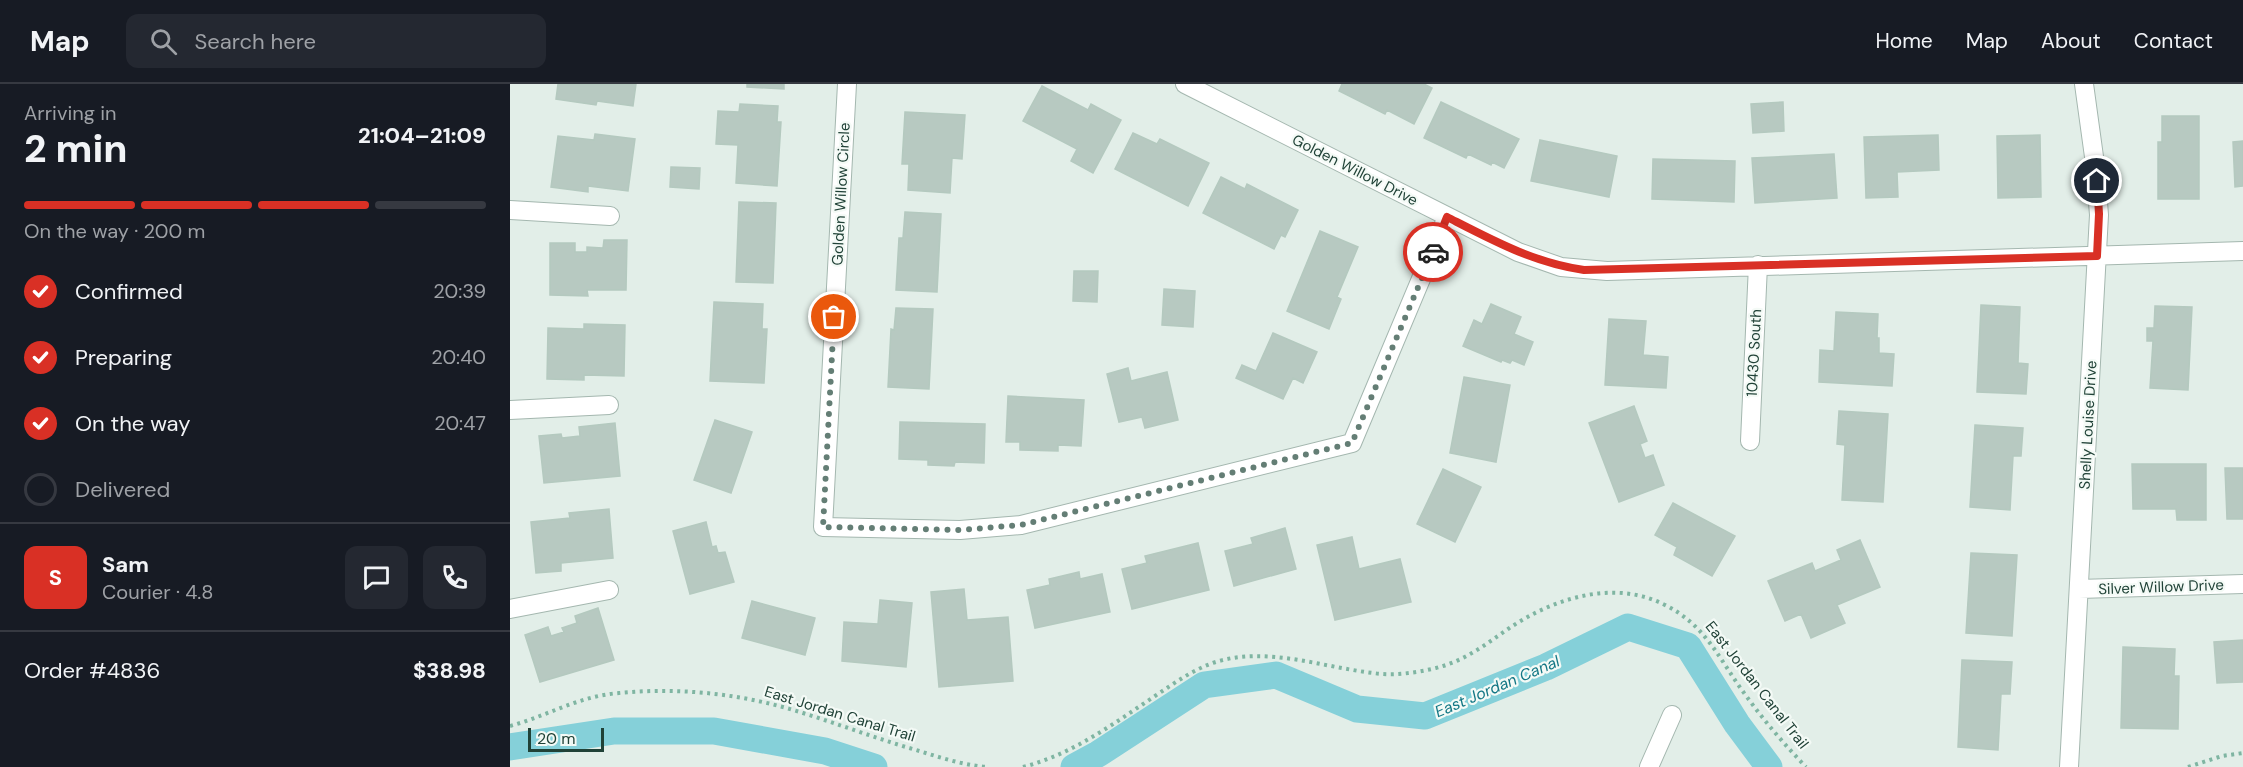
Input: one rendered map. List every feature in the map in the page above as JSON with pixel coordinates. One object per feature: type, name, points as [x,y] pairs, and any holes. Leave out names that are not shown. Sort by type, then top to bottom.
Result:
[{"type":"street","name":"Golden Willow Circle","points":[[847,84],[823,527],[960,530],[1021,525],[1352,443],[1447,217]]},
{"type":"street","name":"Golden Willow Drive","points":[[1185,84],[1518,252],[1561,267],[1607,271],[2243,251]]},
{"type":"street","name":"Shelly Louise Drive","points":[[2070,767],[2097,256],[2098,204],[2095,164],[2084,84]]},
{"type":"street","points":[[510,210],[610,216]]},
{"type":"street","name":"10430 South","points":[[1750,441],[1758,265]]},
{"type":"street","points":[[510,410],[609,405]]},
{"type":"street","name":"Silver Willow Drive","points":[[2079,589],[2243,584]]},
{"type":"street","points":[[510,609],[609,590]]},
{"type":"street","points":[[1649,767],[1672,715]]},
{"type":"path","name":"East Jordan Canal Trail","points":[[1023,767],[1052,759],[1077,747],[1189,674],[1220,661],[1235,657],[1268,657],[1373,673],[1417,672],[1448,664],[1475,652],[1508,629],[1544,609],[1570,599],[1597,593],[1619,593],[1640,596],[1661,603],[1694,623],[1707,637],[1758,712],[1806,767]]},
{"type":"path","name":"East Jordan Canal Trail","points":[[510,726],[542,716],[579,700],[599,695],[636,692],[711,693],[772,704],[952,761],[987,767]]},
{"type":"path","points":[[2188,767],[2222,756],[2243,753]]},
{"type":"building","points":[[558,84],[636,84],[633,106],[597,101],[596,105],[556,99]]},
{"type":"building","points":[[747,84],[784,84],[784,89],[747,87]]},
{"type":"building","points":[[1342,84],[1424,84],[1432,88],[1414,124],[1387,110],[1385,114],[1339,91]]},
{"type":"building","points":[[1042,86],[1088,110],[1091,104],[1121,120],[1093,173],[1071,161],[1077,149],[1023,121]]},
{"type":"building","points":[[1441,102],[1519,139],[1504,168],[1492,162],[1491,165],[1468,154],[1466,158],[1424,138]]},
{"type":"building","points":[[1783,102],[1784,131],[1753,133],[1751,104]]},
{"type":"building","points":[[740,104],[778,106],[777,122],[781,122],[777,186],[736,183],[738,145],[716,144],[718,111],[739,112]]},
{"type":"building","points":[[905,112],[965,115],[962,159],[952,158],[950,193],[908,190],[909,164],[902,164]]},
{"type":"building","points":[[2162,116],[2199,116],[2199,199],[2158,199],[2158,142],[2162,142]]},
{"type":"building","points":[[1133,133],[1157,144],[1160,139],[1209,163],[1188,206],[1115,169]]},
{"type":"building","points":[[595,134],[635,139],[628,191],[588,186],[588,192],[551,187],[558,136],[594,140]]},
{"type":"building","points":[[1938,135],[1939,170],[1897,172],[1898,197],[1866,198],[1864,137]]},
{"type":"building","points":[[2040,135],[2041,197],[1998,198],[1997,136]]},
{"type":"building","points":[[1540,140],[1617,156],[1609,197],[1531,181]]},
{"type":"building","points":[[2243,141],[2243,186],[2235,187],[2233,142]]},
{"type":"building","points":[[1834,154],[1837,198],[1755,203],[1752,158]]},
{"type":"building","points":[[1653,159],[1735,161],[1734,202],[1652,199]]},
{"type":"building","points":[[671,167],[700,168],[699,189],[670,187]]},
{"type":"building","points":[[1221,177],[1245,189],[1247,184],[1298,210],[1285,237],[1281,235],[1274,249],[1203,213]]},
{"type":"building","points":[[739,202],[776,203],[773,283],[736,282]]},
{"type":"building","points":[[905,212],[941,214],[937,292],[896,290],[899,238],[903,238]]},
{"type":"building","points":[[1320,231],[1358,247],[1337,297],[1341,299],[1329,329],[1287,311]]},
{"type":"building","points":[[604,240],[627,240],[626,290],[587,290],[588,296],[550,295],[550,243],[575,243],[575,252],[587,252],[587,247],[603,248]]},
{"type":"building","points":[[1074,271],[1098,271],[1097,302],[1073,301]]},
{"type":"building","points":[[1164,289],[1195,291],[1193,327],[1162,325]]},
{"type":"building","points":[[714,302],[763,304],[762,329],[767,329],[764,383],[710,381]]},
{"type":"building","points":[[1491,304],[1521,317],[1514,334],[1533,342],[1524,365],[1512,360],[1510,363],[1502,360],[1501,362],[1463,346],[1474,320],[1482,324]]},
{"type":"building","points":[[1981,305],[2020,307],[2018,363],[2028,364],[2026,394],[1977,392]]},
{"type":"building","points":[[2155,306],[2192,307],[2188,390],[2150,388],[2153,341],[2147,341],[2147,328],[2154,328]]},
{"type":"building","points":[[896,308],[933,309],[929,389],[888,387],[891,329],[894,330]]},
{"type":"building","points":[[1836,312],[1878,314],[1879,353],[1894,354],[1892,386],[1819,382],[1820,350],[1834,351]]},
{"type":"building","points":[[1609,319],[1646,321],[1643,355],[1668,357],[1666,388],[1605,385]]},
{"type":"building","points":[[584,324],[625,325],[624,376],[584,375],[584,380],[547,379],[548,328],[584,329]]},
{"type":"building","points":[[1273,333],[1317,352],[1303,383],[1293,378],[1283,399],[1236,378],[1242,365],[1256,371]]},
{"type":"building","points":[[1128,368],[1131,381],[1167,372],[1178,420],[1145,428],[1142,417],[1119,422],[1107,374]]},
{"type":"building","points":[[1464,377],[1510,385],[1496,462],[1450,453]]},
{"type":"building","points":[[1008,396],[1084,400],[1081,446],[1058,445],[1058,451],[1020,450],[1020,442],[1006,442]]},
{"type":"building","points":[[1634,406],[1647,441],[1640,444],[1645,458],[1653,455],[1664,485],[1619,502],[1589,423]]},
{"type":"building","points":[[1839,411],[1888,414],[1883,502],[1842,500],[1845,445],[1837,444]]},
{"type":"building","points":[[715,420],[752,432],[731,493],[694,480]]},
{"type":"building","points":[[900,422],[985,424],[984,463],[955,462],[954,466],[928,465],[928,460],[899,459]]},
{"type":"building","points":[[615,423],[620,476],[544,483],[539,436],[561,434],[562,438],[580,436],[579,427]]},
{"type":"building","points":[[1975,425],[2023,428],[2021,456],[2013,456],[2010,510],[1970,507]]},
{"type":"building","points":[[2132,464],[2206,464],[2206,520],[2177,520],[2176,509],[2133,509]]},
{"type":"building","points":[[2225,468],[2243,468],[2243,519],[2227,519]]},
{"type":"building","points":[[1443,469],[1481,487],[1455,542],[1417,524]]},
{"type":"building","points":[[1673,503],[1735,536],[1712,576],[1674,555],[1677,547],[1655,535]]},
{"type":"building","points":[[609,509],[613,558],[561,563],[561,571],[536,573],[531,522],[570,518],[569,513]]},
{"type":"building","points":[[706,522],[712,547],[716,546],[718,553],[725,552],[734,582],[690,594],[673,531]]},
{"type":"building","points":[[1285,528],[1296,569],[1234,586],[1225,551],[1253,544],[1251,538]]},
{"type":"building","points":[[1352,537],[1359,569],[1400,559],[1411,602],[1335,620],[1317,545]]},
{"type":"building","points":[[1860,540],[1880,587],[1837,605],[1845,623],[1811,638],[1801,614],[1785,621],[1768,581],[1812,563],[1815,571],[1841,560],[1837,550]]},
{"type":"building","points":[[1198,543],[1209,590],[1132,609],[1122,569],[1147,563],[1145,556]]},
{"type":"building","points":[[1971,553],[2017,555],[2012,636],[1966,633]]},
{"type":"building","points":[[1079,572],[1080,579],[1102,574],[1110,612],[1035,628],[1027,590],[1050,585],[1049,579]]},
{"type":"building","points":[[964,589],[967,620],[1008,617],[1013,681],[939,687],[931,592]]},
{"type":"building","points":[[880,600],[912,603],[906,667],[842,661],[844,622],[878,624]]},
{"type":"building","points":[[752,601],[815,618],[805,655],[742,638]]},
{"type":"building","points":[[598,608],[614,660],[540,682],[525,635],[548,627],[551,636],[564,632],[562,628],[577,623],[575,616]]},
{"type":"building","points":[[2243,640],[2243,682],[2217,683],[2214,642]]},
{"type":"building","points":[[2123,647],[2175,649],[2174,676],[2179,676],[2178,729],[2121,728]]},
{"type":"building","points":[[1962,660],[2012,662],[2010,694],[2001,694],[1998,750],[1958,747]]},
{"type":"waterway","name":"East Jordan Canal","points":[[1074,767],[1098,754],[1204,685],[1276,675],[1357,709],[1425,716],[1546,667],[1628,627],[1688,646],[1737,724],[1769,767]]},
{"type":"waterway","name":"East Jordan Canal","points":[[510,747],[614,731],[714,731],[825,751],[874,767]]},
{"type":"way so far","points":[[834,317],[823,527],[991,529],[1050,519],[1352,443],[1433,252]]},
{"type":"route","points":[[1433,252],[1447,217],[1539,261],[1584,270],[2097,256],[2099,214],[2097,181]]}]
